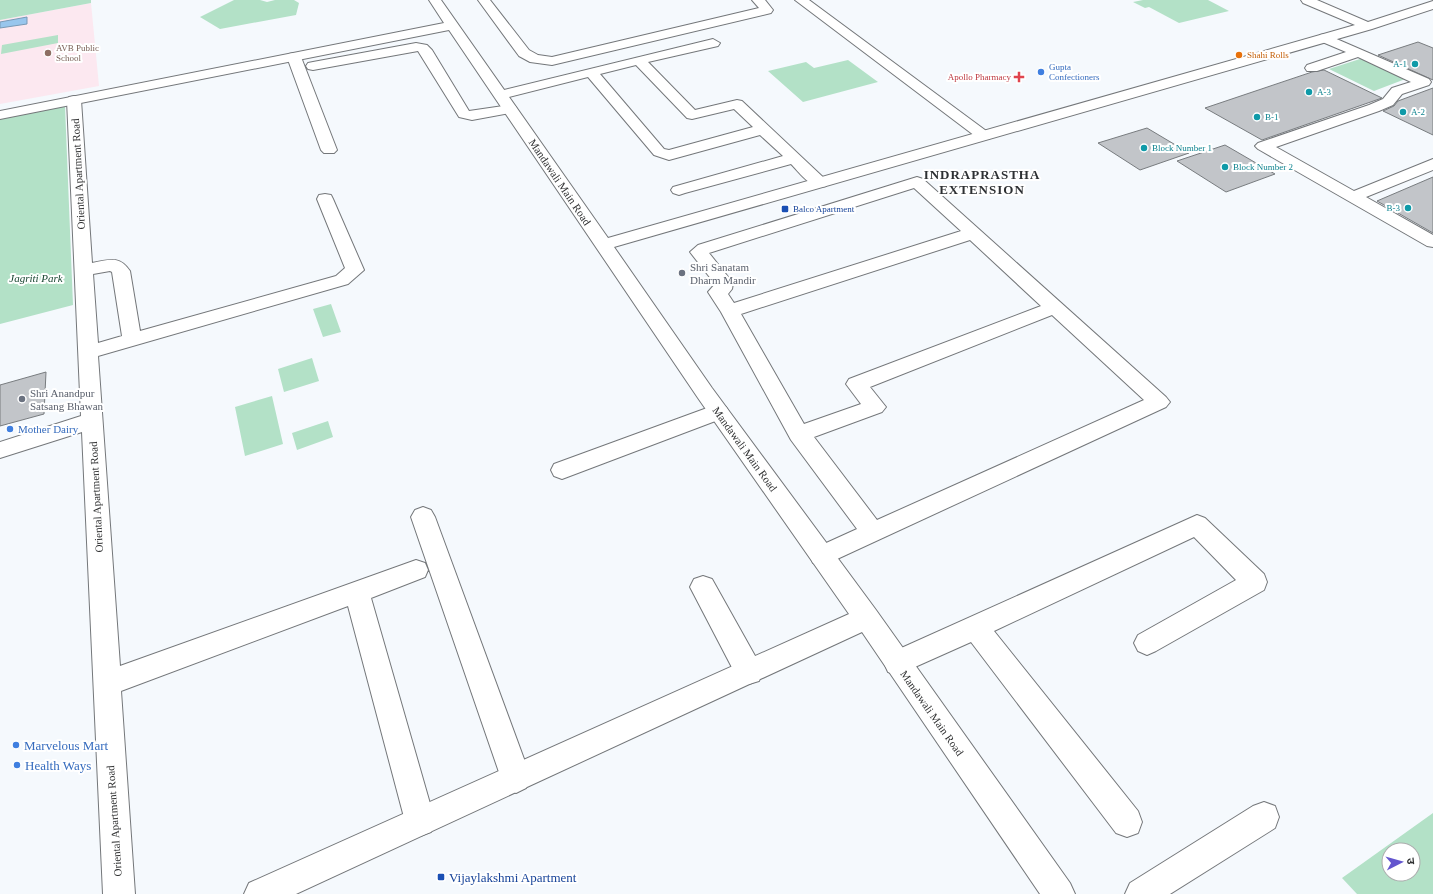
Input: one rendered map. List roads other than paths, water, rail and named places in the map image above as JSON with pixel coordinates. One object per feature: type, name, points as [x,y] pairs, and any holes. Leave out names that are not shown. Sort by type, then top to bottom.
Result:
[{"type":"street","name":"Mandawali Main Road","points":[[435,0],[718,412],[867,618],[1059,894]]},
{"type":"street","points":[[484,0],[524,53],[535,59],[552,61],[767,10],[758,0]]},
{"type":"street","points":[[801,0],[984,136]]},
{"type":"street","points":[[1307,0],[1367,26]]},
{"type":"street","points":[[603,245],[1367,26],[1433,5]]},
{"type":"street","points":[[0,115],[453,25]]},
{"type":"street","points":[[1325,38],[1429,84]]},
{"type":"street","points":[[501,94],[713,43]]},
{"type":"street","points":[[313,66],[416,47],[422,48],[427,53],[464,114],[472,116],[510,109]]},
{"type":"street","points":[[1312,68],[1358,53]]},
{"type":"street","points":[[294,57],[329,150]]},
{"type":"street","points":[[639,60],[692,115],[737,104],[820,183]]},
{"type":"street","points":[[591,72],[659,152],[669,155],[764,129]]},
{"type":"street","points":[[1429,84],[1397,91],[1388,102],[1374,108],[1263,146],[1433,242]]},
{"type":"street","name":"Oriental Apartment Road","points":[[74,100],[119,894]]},
{"type":"street","points":[[679,190],[794,158]]},
{"type":"street","points":[[1353,197],[1433,164]]},
{"type":"street","points":[[822,556],[1159,402],[917,182],[704,249],[699,252],[724,283],[723,289],[717,292],[730,311],[798,434],[873,532]]},
{"type":"street","points":[[88,352],[342,280],[355,270],[325,199]]},
{"type":"street","points":[[730,311],[974,233]]},
{"type":"street","points":[[84,270],[110,265],[116,266],[121,271],[132,340]]},
{"type":"street","points":[[798,434],[875,407],[856,384],[1056,307]]},
{"type":"street","points":[[562,470],[718,412]]},
{"type":"street","points":[[0,450],[92,421]]},
{"type":"street","points":[[423,517],[516,778]]},
{"type":"street","points":[[897,663],[1197,524],[1255,582],[1147,643]]},
{"type":"street","points":[[106,684],[416,570]]},
{"type":"street","points":[[703,587],[749,672]]},
{"type":"street","points":[[357,592],[420,821]]},
{"type":"street","points":[[260,894],[867,618]]},
{"type":"street","points":[[975,627],[1128,822]]},
{"type":"street","points":[[1141,894],[1264,817]]},
{"type":"water","points":[[27,17],[27,24],[0,28],[0,22]]},
{"type":"place","name":"AVB Public School","points":[[48,53]]},
{"type":"place","name":"Shahi Rolls","points":[[1239,55]]},
{"type":"place","name":"A-1","points":[[1415,64]]},
{"type":"place","name":"Gupta Confectioners","points":[[1041,72]]},
{"type":"place","name":"Apollo Pharmacy","points":[[1019,77]]},
{"type":"place","name":"A-3","points":[[1309,92]]},
{"type":"place","name":"A-2","points":[[1403,112]]},
{"type":"place","name":"B-1","points":[[1257,117]]},
{"type":"place","name":"Block Number 1","points":[[1144,148]]},
{"type":"place","name":"Block Number 2","points":[[1225,167]]},
{"type":"place","name":"B-3","points":[[1408,208]]},
{"type":"place","name":"Balco Apartment","points":[[785,209]]},
{"type":"place","name":"Shri Sanatam Dharm Mandir","points":[[682,273]]},
{"type":"place","name":"Shri Anandpur Satsang Bhawan","points":[[22,399]]},
{"type":"place","name":"Mother Dairy","points":[[10,429]]},
{"type":"place","name":"Marvelous Mart","points":[[16,745]]},
{"type":"place","name":"Health Ways","points":[[17,765]]},
{"type":"place","name":"Vijaylakshmi Apartment","points":[[441,877]]},
{"type":"district","name":"INDRAPRASTHA EXTENSION","points":[[982,182]]},
{"type":"park label","name":"Jagriti Park","points":[[36,278]]}]
